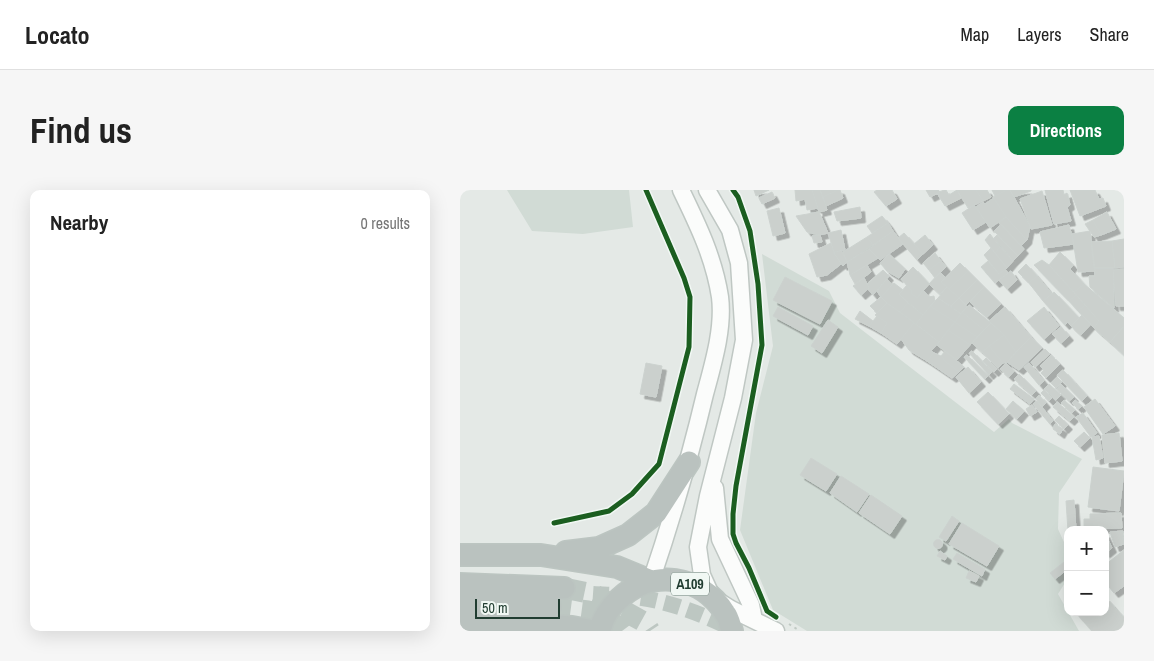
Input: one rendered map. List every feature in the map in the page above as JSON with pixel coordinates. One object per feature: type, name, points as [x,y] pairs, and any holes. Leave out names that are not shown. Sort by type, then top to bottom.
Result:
[{"type":"highway","points":[[460,555],[541,555],[599,548],[628,535],[656,513],[689,462]]},
{"type":"highway","points":[[541,555],[618,567],[651,581]]},
{"type":"highway","name":"A109","points":[[600,631],[601,625],[612,605],[628,591],[639,584],[672,579],[694,585],[712,597],[726,614],[732,631]]},
{"type":"highway","points":[[460,584],[564,588]]},
{"type":"highway","points":[[460,602],[550,606]]},
{"type":"highway","points":[[460,620],[572,627],[593,631]]},
{"type":"main road","points":[[651,581],[689,462],[718,341],[720,299],[714,267],[705,240],[681,190]]},
{"type":"main road","points":[[707,190],[730,230],[739,263],[744,340],[733,398],[713,476],[698,547],[702,576],[712,597],[731,609],[776,631]]},
{"type":"main road","points":[[713,476],[720,539],[751,605],[754,620]]},
{"type":"shaded area","points":[[507,190],[629,190],[633,227],[583,234],[532,231]]},
{"type":"shaded area","points":[[762,254],[829,291],[840,313],[994,432],[1009,419],[1012,423],[1082,459],[1059,493],[1058,529],[1064,542],[1064,584],[1058,594],[1064,605],[1064,616],[1070,616],[1079,631],[807,631],[773,610],[740,530],[756,413],[773,346]]},
{"type":"building","points":[[754,190],[769,190],[756,196]]},
{"type":"building","points":[[795,190],[812,190],[818,208],[807,210],[805,199],[796,201]]},
{"type":"building","points":[[812,190],[820,190],[827,210],[819,212]]},
{"type":"building","points":[[820,190],[838,190],[823,197]]},
{"type":"building","points":[[840,190],[843,198],[826,206],[823,197]]},
{"type":"building","points":[[877,190],[892,190],[897,199],[886,206],[874,192]]},
{"type":"building","points":[[926,190],[938,190],[940,192],[930,197]]},
{"type":"building","points":[[944,190],[949,195],[957,190],[961,198],[945,206],[937,193]]},
{"type":"building","points":[[957,190],[976,190],[983,201],[968,208]]},
{"type":"building","points":[[976,190],[987,190],[991,197],[983,201]]},
{"type":"building","points":[[992,190],[1007,190],[995,196]]},
{"type":"building","points":[[1010,190],[1030,226],[1027,240],[1006,217],[993,197]]},
{"type":"building","points":[[1010,190],[1031,190],[1031,191],[1014,197]]},
{"type":"building","points":[[1045,190],[1063,190],[1064,195],[1067,193],[1070,205],[1067,207],[1071,221],[1054,224]]},
{"type":"building","points":[[1070,190],[1095,190],[1099,199],[1103,198],[1106,206],[1080,216]]},
{"type":"building","points":[[1042,191],[1052,225],[1031,229],[1020,199]]},
{"type":"building","points":[[772,192],[775,198],[762,204],[759,198]]},
{"type":"building","points":[[994,198],[1006,217],[990,228],[976,207]]},
{"type":"building","points":[[974,205],[986,222],[973,230],[962,213]]},
{"type":"building","points":[[860,207],[861,218],[837,221],[834,212]]},
{"type":"building","points":[[779,208],[785,233],[773,236],[767,211]]},
{"type":"building","points":[[819,212],[828,233],[819,235],[807,232],[796,216]]},
{"type":"building","points":[[1107,212],[1116,229],[1101,235],[1093,220]]},
{"type":"building","points":[[882,216],[888,223],[872,233],[867,226]]},
{"type":"building","points":[[1006,217],[1027,240],[1021,246],[999,223]]},
{"type":"building","points":[[1093,220],[1101,235],[1094,237],[1085,224]]},
{"type":"building","points":[[888,223],[893,231],[873,245],[867,237]]},
{"type":"building","points":[[1001,224],[1024,249],[1018,256],[994,231]]},
{"type":"building","points":[[1069,225],[1074,244],[1044,248],[1040,232]]},
{"type":"building","points":[[841,230],[845,250],[834,252],[828,233]]},
{"type":"building","points":[[893,231],[903,244],[880,260],[869,249]]},
{"type":"building","points":[[1090,231],[1095,271],[1078,272],[1072,234]]},
{"type":"building","points":[[904,233],[923,254],[917,260],[898,238]]},
{"type":"building","points":[[990,234],[1000,247],[995,253],[985,240]]},
{"type":"building","points":[[820,235],[822,242],[814,243],[812,236]]},
{"type":"building","points":[[925,235],[933,245],[923,254],[914,244]]},
{"type":"building","points":[[997,235],[1018,256],[1013,261],[994,238]]},
{"type":"building","points":[[867,237],[873,245],[847,262],[843,252]]},
{"type":"building","points":[[1124,239],[1124,267],[1115,268],[1112,241]]},
{"type":"building","points":[[1112,241],[1115,268],[1094,268],[1091,242]]},
{"type":"building","points":[[831,243],[834,253],[841,264],[827,275],[817,277],[809,254]]},
{"type":"building","points":[[1000,247],[1013,261],[1007,268],[995,253]]},
{"type":"building","points":[[991,248],[1007,268],[999,274],[984,255]]},
{"type":"building","points":[[869,249],[878,258],[850,275],[847,262]]},
{"type":"building","points":[[841,250],[847,262],[843,266],[834,253]]},
{"type":"building","points":[[1060,252],[1073,265],[1070,269],[1084,284],[1074,292],[1049,265]]},
{"type":"building","points":[[935,253],[941,261],[929,270],[923,263]]},
{"type":"building","points":[[889,254],[905,269],[899,278],[887,271],[880,263]]},
{"type":"building","points":[[1042,260],[1049,265],[1076,295],[1069,301],[1034,265]]},
{"type":"building","points":[[941,261],[946,267],[935,278],[929,270]]},
{"type":"building","points":[[988,261],[999,274],[1005,269],[1008,273],[995,283],[981,267]]},
{"type":"building","points":[[960,263],[968,271],[949,289],[941,282]]},
{"type":"building","points":[[1026,264],[1037,276],[1029,283],[1018,272]]},
{"type":"building","points":[[867,265],[871,272],[855,284],[850,275]]},
{"type":"building","points":[[913,267],[929,284],[917,298],[901,279]]},
{"type":"building","points":[[1094,268],[1113,268],[1114,308],[1090,287],[1089,276],[1095,276]]},
{"type":"building","points":[[1124,269],[1124,306],[1116,306],[1113,270]]},
{"type":"building","points":[[883,270],[889,276],[873,295],[868,289],[867,284]]},
{"type":"building","points":[[968,271],[977,280],[959,298],[949,289]]},
{"type":"building","points":[[1011,271],[1017,280],[1007,289],[999,280]]},
{"type":"building","points":[[940,272],[946,278],[941,282],[947,287],[940,294],[929,284]]},
{"type":"building","points":[[1037,276],[1052,294],[1043,301],[1029,283]]},
{"type":"building","points":[[785,277],[832,301],[820,324],[773,300]]},
{"type":"building","points":[[864,278],[869,288],[861,295],[853,286]]},
{"type":"building","points":[[887,279],[892,285],[881,297],[877,291]]},
{"type":"building","points":[[977,280],[984,287],[966,305],[959,298]]},
{"type":"building","points":[[894,283],[903,290],[899,294],[908,303],[900,312],[881,297]]},
{"type":"building","points":[[1084,284],[1124,318],[1124,326],[1110,342],[1094,328],[1099,321],[1074,292]]},
{"type":"building","points":[[907,285],[912,291],[911,293],[917,298],[923,290],[929,297],[934,296],[935,301],[923,315],[899,294]]},
{"type":"building","points":[[947,287],[959,298],[951,306],[938,298]]},
{"type":"building","points":[[984,287],[1001,304],[987,317],[970,302]]},
{"type":"building","points":[[1054,292],[1079,318],[1071,326],[1068,322],[1065,325],[1043,301]]},
{"type":"building","points":[[1076,295],[1085,305],[1078,311],[1069,301]]},
{"type":"building","points":[[881,297],[887,303],[877,313],[870,306]]},
{"type":"building","points":[[938,298],[961,314],[955,322],[930,306]]},
{"type":"building","points":[[959,298],[967,307],[961,314],[951,306]]},
{"type":"building","points":[[887,303],[914,323],[897,344],[881,333],[887,323],[875,315]]},
{"type":"building","points":[[908,303],[923,315],[916,324],[900,312]]},
{"type":"building","points":[[969,305],[991,323],[984,330],[962,312]]},
{"type":"building","points":[[1085,305],[1099,321],[1094,328],[1078,311]]},
{"type":"building","points":[[930,306],[955,322],[939,342],[916,324]]},
{"type":"building","points":[[778,307],[813,326],[808,335],[773,316]]},
{"type":"building","points":[[1005,307],[1031,337],[1016,352],[1004,335],[989,321]]},
{"type":"building","points":[[1044,307],[1059,326],[1044,339],[1027,321]]},
{"type":"building","points":[[860,311],[873,321],[869,326],[855,319]]},
{"type":"building","points":[[962,312],[984,330],[977,337],[955,322]]},
{"type":"building","points":[[1082,315],[1091,324],[1081,335],[1071,326]]},
{"type":"building","points":[[877,316],[887,323],[881,333],[869,326]]},
{"type":"building","points":[[828,320],[838,327],[822,353],[811,346]]},
{"type":"building","points":[[955,322],[977,337],[970,345],[948,330]]},
{"type":"building","points":[[914,323],[939,342],[931,351],[934,353],[927,361],[909,350],[901,339]]},
{"type":"building","points":[[991,323],[1004,335],[982,352],[972,343]]},
{"type":"building","points":[[1124,326],[1124,355],[1110,342]]},
{"type":"building","points":[[1061,327],[1069,336],[1061,343],[1052,334]]},
{"type":"building","points":[[948,330],[970,345],[957,360],[937,345]]},
{"type":"building","points":[[1004,335],[1016,352],[1007,362],[1003,363],[989,346]]},
{"type":"building","points":[[1031,337],[1042,348],[1019,370],[1007,362]]},
{"type":"building","points":[[989,346],[1003,363],[998,368],[982,352]]},
{"type":"building","points":[[1045,349],[1050,354],[1035,367],[1031,362]]},
{"type":"building","points":[[945,351],[964,367],[959,372],[941,356]]},
{"type":"building","points":[[972,351],[992,372],[989,375],[969,353]]},
{"type":"building","points":[[934,353],[941,356],[959,372],[952,378],[927,361]]},
{"type":"building","points":[[967,355],[988,376],[985,379],[964,357]]},
{"type":"building","points":[[1051,355],[1060,364],[1046,378],[1041,373],[1044,370],[1040,366]]},
{"type":"building","points":[[986,358],[997,369],[994,372],[983,361]]},
{"type":"building","points":[[646,363],[662,366],[656,397],[640,394]]},
{"type":"building","points":[[1006,363],[1014,371],[1009,377],[1000,369]]},
{"type":"building","points":[[1029,363],[1044,381],[1039,385],[1024,367]]},
{"type":"building","points":[[968,367],[981,382],[969,393],[956,377]]},
{"type":"building","points":[[1063,370],[1087,396],[1082,401],[1057,375]]},
{"type":"building","points":[[1019,374],[1036,391],[1032,395],[1014,379]]},
{"type":"building","points":[[1057,377],[1062,382],[1056,388],[1051,383]]},
{"type":"building","points":[[1014,384],[1034,399],[1030,404],[1010,389]]},
{"type":"building","points":[[1049,384],[1061,395],[1056,400],[1044,389]]},
{"type":"building","points":[[1061,384],[1074,397],[1069,401],[1057,389]]},
{"type":"building","points":[[1044,390],[1052,398],[1049,401],[1041,393]]},
{"type":"building","points":[[988,392],[1009,414],[998,424],[977,402]]},
{"type":"building","points":[[1039,395],[1046,403],[1042,407],[1036,399]]},
{"type":"building","points":[[1095,399],[1115,426],[1103,434],[1084,407]]},
{"type":"building","points":[[1064,400],[1075,410],[1072,413],[1061,403]]},
{"type":"building","points":[[1075,400],[1082,406],[1078,409],[1072,403]]},
{"type":"building","points":[[1013,401],[1024,411],[1017,419],[1006,409]]},
{"type":"building","points":[[1037,401],[1053,421],[1050,424],[1033,404]]},
{"type":"building","points":[[1057,402],[1074,417],[1070,421],[1053,407]]},
{"type":"building","points":[[1032,405],[1037,412],[1030,416],[1026,409]]},
{"type":"building","points":[[1083,413],[1097,433],[1091,437],[1076,417]]},
{"type":"building","points":[[1059,416],[1068,425],[1064,429],[1055,420]]},
{"type":"building","points":[[1055,424],[1063,429],[1060,434],[1053,429]]},
{"type":"building","points":[[1084,432],[1090,438],[1080,447],[1074,441]]},
{"type":"building","points":[[1119,433],[1122,461],[1105,463],[1102,435]]},
{"type":"building","points":[[1099,436],[1103,458],[1096,460],[1092,437]]},
{"type":"building","points":[[811,458],[837,474],[826,491],[800,475]]},
{"type":"building","points":[[1093,467],[1124,471],[1119,511],[1088,507]]},
{"type":"building","points":[[841,476],[869,494],[857,512],[830,493]]},
{"type":"building","points":[[871,495],[902,516],[890,534],[859,513]]},
{"type":"building","points":[[1074,500],[1076,526],[1068,526],[1066,501]]},
{"type":"building","points":[[1121,513],[1122,528],[1084,526],[1084,519],[1090,519],[1090,514]]},
{"type":"building","points":[[952,516],[959,521],[946,541],[939,537]]},
{"type":"building","points":[[962,523],[999,546],[987,566],[949,544]]},
{"type":"building","points":[[1123,531],[1124,544],[1115,547],[1110,532]]},
{"type":"building","points":[[938,539],[943,544],[938,549],[933,544]]},
{"type":"building","points":[[1124,550],[1124,586],[1114,593],[1109,587],[1109,562]]},
{"type":"building","points":[[940,551],[947,556],[945,560],[937,556]]},
{"type":"building","points":[[957,553],[985,569],[982,576],[953,559]]},
{"type":"building","points":[[1064,562],[1064,572],[1055,579],[1050,573]]},
{"type":"building","points":[[969,571],[979,576],[976,582],[966,578]]},
{"type":"building","points":[[1109,601],[1124,618],[1124,631],[1092,631],[1079,616],[1109,616]]},
{"type":"tunnel","points":[[564,588],[593,594],[644,622],[650,631]]},
{"type":"tunnel","points":[[593,594],[631,596],[662,602],[700,615],[737,631]]},
{"type":"tunnel","points":[[550,606],[588,611],[619,627],[622,631]]},
{"type":"cycle path","points":[[554,523],[609,511],[632,494],[659,464],[689,347],[690,297],[684,278],[646,190]]},
{"type":"cycle path","points":[[733,190],[738,197],[750,231],[758,284],[762,345],[736,486],[733,534],[767,611],[776,617]]}]
